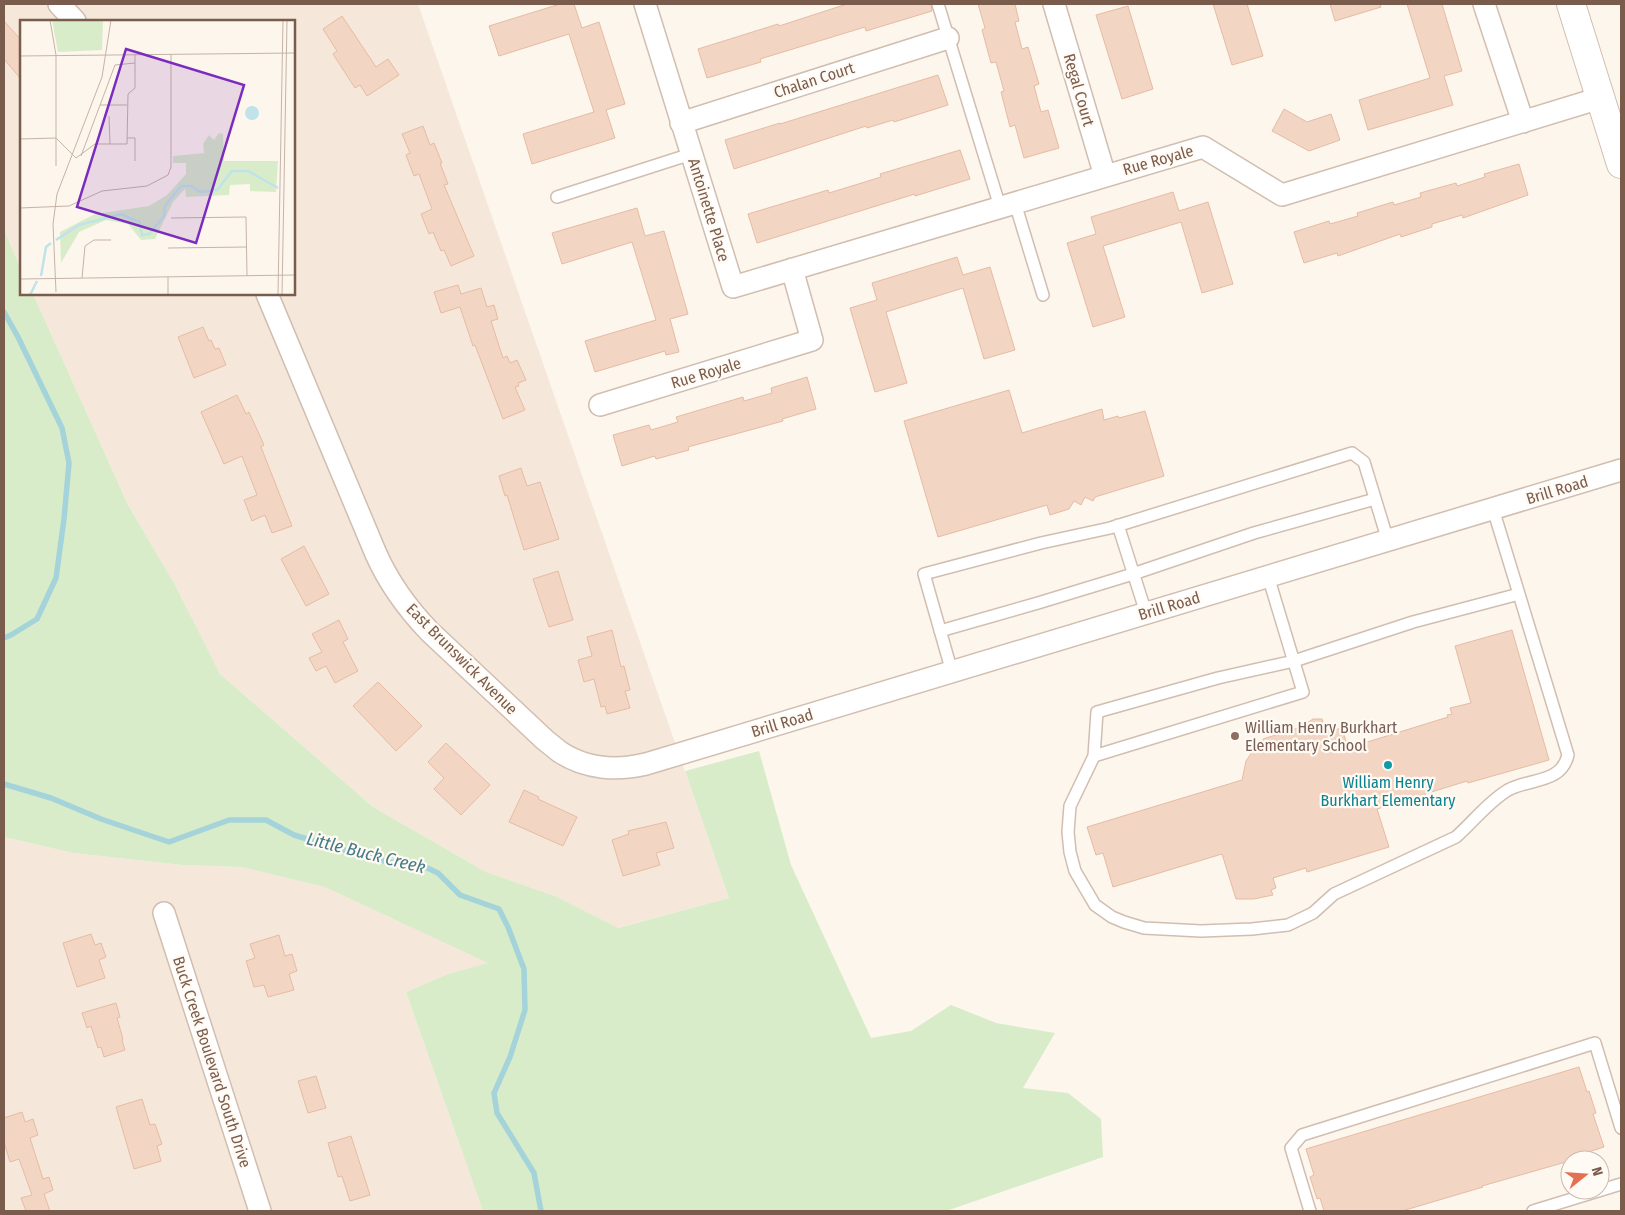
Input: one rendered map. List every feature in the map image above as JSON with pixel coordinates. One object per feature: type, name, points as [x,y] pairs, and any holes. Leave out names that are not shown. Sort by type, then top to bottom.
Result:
[{"type":"street","points":[[59,4],[74,20]]},
{"type":"street","name":"Antoinette Place","points":[[645,4],[733,287],[792,270]]},
{"type":"street","name":"Regal Court","points":[[1054,4],[1105,176]]},
{"type":"street","points":[[1484,4],[1523,122]]},
{"type":"street","points":[[1570,4],[1620,153]]},
{"type":"street","name":"Chalan Court","points":[[681,123],[948,38]]},
{"type":"street","name":"Rue Royale","points":[[600,406],[812,340],[792,270],[1203,147],[1282,195],[1600,98]]},
{"type":"street","name":"East Brunswick Avenue","points":[[267,295],[379,562],[401,598],[429,631],[545,740],[558,750],[581,762],[605,767],[638,766],[718,742]]},
{"type":"street","name":"Brill Road","points":[[718,742],[1621,470]]},
{"type":"street","name":"Buck Creek Boulevard South Drive","points":[[164,912],[260,1211]]},
{"type":"lane","points":[[938,4],[948,38],[1007,205],[1044,295]]},
{"type":"lane","points":[[557,196],[691,154]]},
{"type":"lane","points":[[952,672],[924,574],[1118,525],[1352,453],[1364,462],[1388,541]]},
{"type":"lane","points":[[940,631],[1134,574],[1254,533],[1375,499]]},
{"type":"lane","points":[[1493,509],[1519,594],[1568,755],[1561,770],[1553,775],[1510,789],[1491,802],[1470,825],[1456,836],[1334,894],[1313,913],[1288,925],[1252,929],[1201,931],[1144,928],[1112,917],[1095,905],[1075,871],[1070,852],[1068,832],[1070,806],[1094,756],[1097,712],[1218,678],[1294,660],[1413,622],[1519,594]]},
{"type":"lane","points":[[1118,525],[1146,613]]},
{"type":"lane","points":[[1094,756],[1303,692],[1268,576]]},
{"type":"lane","points":[[1310,1211],[1291,1148],[1302,1135],[1595,1043],[1621,1128]]},
{"type":"lane","points":[[1532,1211],[1621,1184]]},
{"type":"shaded area","points":[[4,4],[418,4],[729,898],[617,928],[555,896],[486,872],[373,807],[220,674],[174,583],[128,505],[33,295],[295,295],[295,20],[20,20],[20,267],[4,230]]},
{"type":"shaded area","points":[[4,837],[73,853],[182,865],[241,867],[326,887],[489,963],[448,974],[406,992],[483,1211],[4,1211]]},
{"type":"green space","points":[[4,230],[20,267],[20,295],[33,295],[128,505],[174,583],[220,674],[373,807],[486,872],[555,896],[618,928],[729,898],[685,771],[759,751],[791,865],[871,1038],[911,1031],[951,1005],[996,1023],[1055,1033],[1023,1088],[1068,1093],[1101,1119],[1103,1157],[946,1211],[483,1211],[406,992],[448,974],[488,963],[325,887],[241,867],[182,865],[73,853],[4,837]]},
{"type":"building","points":[[560,4],[574,4],[582,28],[599,22],[625,104],[606,110],[615,138],[532,164],[523,134],[594,112],[569,34],[499,56],[489,26]]},
{"type":"building","points":[[847,4],[931,4],[932,11],[866,31],[865,27],[760,59],[761,62],[707,78],[698,49]]},
{"type":"building","points":[[978,4],[1015,4],[1019,21],[1015,22],[1022,49],[1028,47],[1039,84],[1034,86],[1041,112],[1048,110],[1059,148],[1024,158],[1015,125],[1010,127],[1001,92],[1004,91],[996,62],[991,63],[982,30],[985,28]]},
{"type":"building","points":[[1213,4],[1247,4],[1263,56],[1232,65]]},
{"type":"building","points":[[1330,4],[1380,4],[1381,7],[1335,21]]},
{"type":"building","points":[[1407,4],[1442,4],[1462,71],[1444,76],[1453,105],[1368,130],[1359,100],[1430,78]]},
{"type":"building","points":[[1128,6],[1153,89],[1122,99],[1096,15]]},
{"type":"building","points":[[342,16],[376,67],[388,59],[399,75],[367,96],[360,85],[355,88],[333,54],[337,51],[323,29]]},
{"type":"building","points":[[4,21],[20,39],[20,78],[4,59]]},
{"type":"building","points":[[938,75],[948,105],[894,122],[893,120],[867,128],[866,126],[734,169],[725,140]]},
{"type":"building","points":[[1284,109],[1307,122],[1331,114],[1340,140],[1309,151],[1272,131]]},
{"type":"building","points":[[423,126],[430,145],[434,143],[442,163],[440,163],[448,184],[444,185],[474,256],[451,266],[444,250],[441,251],[433,232],[429,234],[421,214],[432,209],[419,174],[414,176],[406,155],[410,153],[402,134]]},
{"type":"building","points":[[960,150],[970,179],[757,243],[748,214],[828,190],[829,193],[881,177],[880,174]]},
{"type":"building","points":[[1519,164],[1528,195],[1463,218],[1462,215],[1432,224],[1432,227],[1401,237],[1400,234],[1338,256],[1337,253],[1304,263],[1294,232],[1329,221],[1330,224],[1358,216],[1357,213],[1393,202],[1394,205],[1421,197],[1420,193],[1456,183],[1457,186],[1485,177],[1484,174]]},
{"type":"building","points":[[1173,192],[1179,211],[1208,202],[1233,284],[1202,293],[1181,222],[1103,246],[1125,317],[1093,327],[1067,243],[1096,234],[1091,217]]},
{"type":"building","points":[[637,208],[645,236],[664,231],[688,314],[670,319],[679,352],[666,355],[665,351],[595,372],[585,341],[656,320],[632,242],[562,264],[552,233]]},
{"type":"building","points":[[957,257],[963,275],[990,267],[1015,350],[984,359],[963,288],[886,312],[907,383],[875,392],[850,308],[877,300],[872,283]]},
{"type":"building","points":[[458,285],[461,294],[481,288],[487,307],[494,305],[498,319],[491,321],[503,358],[507,356],[510,363],[517,360],[526,380],[518,383],[519,386],[515,387],[525,410],[503,419],[475,345],[473,346],[460,307],[441,313],[434,292]]},
{"type":"building","points":[[203,327],[215,349],[219,348],[226,365],[194,378],[178,337]]},
{"type":"building","points":[[807,377],[816,409],[782,419],[783,421],[688,447],[689,450],[656,459],[655,456],[622,466],[613,435],[649,425],[651,430],[678,422],[676,417],[743,397],[744,401],[772,393],[771,388]]},
{"type":"building","points":[[1009,390],[1022,433],[1102,409],[1104,420],[1145,411],[1164,476],[1095,497],[1093,501],[1085,497],[1081,505],[1074,501],[1069,509],[1050,515],[1047,505],[938,537],[904,421]]},
{"type":"building","points":[[237,395],[246,414],[249,412],[264,445],[261,447],[292,526],[272,533],[265,515],[252,521],[244,500],[257,495],[242,456],[224,464],[201,412]]},
{"type":"building","points":[[521,468],[527,486],[540,482],[559,539],[524,550],[499,476]]},
{"type":"building","points":[[304,546],[329,594],[306,606],[281,559]]},
{"type":"building","points":[[558,571],[573,620],[549,627],[533,579]]},
{"type":"building","points":[[339,620],[348,639],[343,642],[358,671],[335,683],[326,666],[316,671],[309,658],[322,652],[312,634]]},
{"type":"building","points":[[612,630],[621,667],[624,666],[630,690],[625,691],[630,708],[607,714],[605,706],[601,707],[594,679],[584,682],[578,660],[592,656],[587,637]]},
{"type":"building","name":"William Henry Burkhart Elementary","points":[[1512,630],[1549,760],[1468,783],[1467,781],[1377,809],[1389,847],[1307,872],[1306,868],[1273,878],[1276,888],[1271,890],[1273,895],[1254,899],[1236,899],[1222,854],[1113,887],[1103,853],[1096,855],[1087,827],[1242,780],[1246,761],[1252,752],[1264,743],[1263,739],[1301,727],[1313,719],[1322,719],[1326,732],[1342,728],[1348,748],[1448,717],[1447,715],[1452,714],[1450,708],[1471,703],[1455,646]]},
{"type":"building","points":[[378,682],[422,726],[396,751],[353,706]]},
{"type":"building","points":[[446,743],[490,785],[461,815],[434,789],[444,778],[428,762]]},
{"type":"building","points":[[524,790],[539,797],[538,799],[577,817],[563,846],[509,822]]},
{"type":"building","points":[[666,822],[674,848],[656,853],[660,865],[623,876],[612,840],[629,834],[628,831]]},
{"type":"building","points":[[91,934],[95,945],[101,943],[106,957],[99,960],[105,978],[77,987],[63,943]]},
{"type":"building","points":[[279,935],[285,956],[292,954],[297,971],[289,974],[294,990],[268,997],[264,985],[254,987],[246,961],[255,958],[250,944]]},
{"type":"building","points":[[116,1003],[120,1017],[117,1018],[125,1050],[104,1057],[101,1047],[98,1048],[91,1026],[87,1028],[82,1013]]},
{"type":"building","points":[[1579,1067],[1596,1113],[1593,1114],[1604,1147],[1595,1150],[1560,1150],[1560,1164],[1402,1211],[1324,1211],[1320,1198],[1317,1199],[1310,1177],[1314,1175],[1306,1149]]},
{"type":"building","points":[[316,1076],[326,1108],[308,1113],[298,1081]]},
{"type":"building","points":[[142,1099],[150,1125],[155,1124],[162,1144],[157,1146],[161,1161],[134,1169],[116,1107]]},
{"type":"building","points":[[22,1112],[25,1122],[33,1119],[38,1135],[30,1138],[43,1179],[49,1177],[53,1190],[44,1194],[50,1211],[26,1211],[21,1198],[32,1195],[19,1159],[10,1162],[4,1142],[4,1118]]},
{"type":"building","points":[[351,1136],[370,1195],[350,1201],[342,1176],[338,1177],[328,1143]]},
{"type":"waterway","name":"Little Buck Creek","points":[[4,312],[62,428],[69,463],[56,578],[37,619],[4,638]]},
{"type":"waterway","name":"Little Buck Creek","points":[[4,784],[51,798],[101,819],[169,842],[229,820],[266,820],[294,835],[361,855],[389,862],[417,863],[438,873],[460,895],[499,909],[524,969],[525,1010],[510,1057],[494,1093],[497,1113],[534,1173],[541,1211]]},
{"type":"place","name":"William Henry Burkhart Elementary School","points":[[1235,736]]},
{"type":"place","name":"William Henry Burkhart Elementary","points":[[1388,765]]}]
